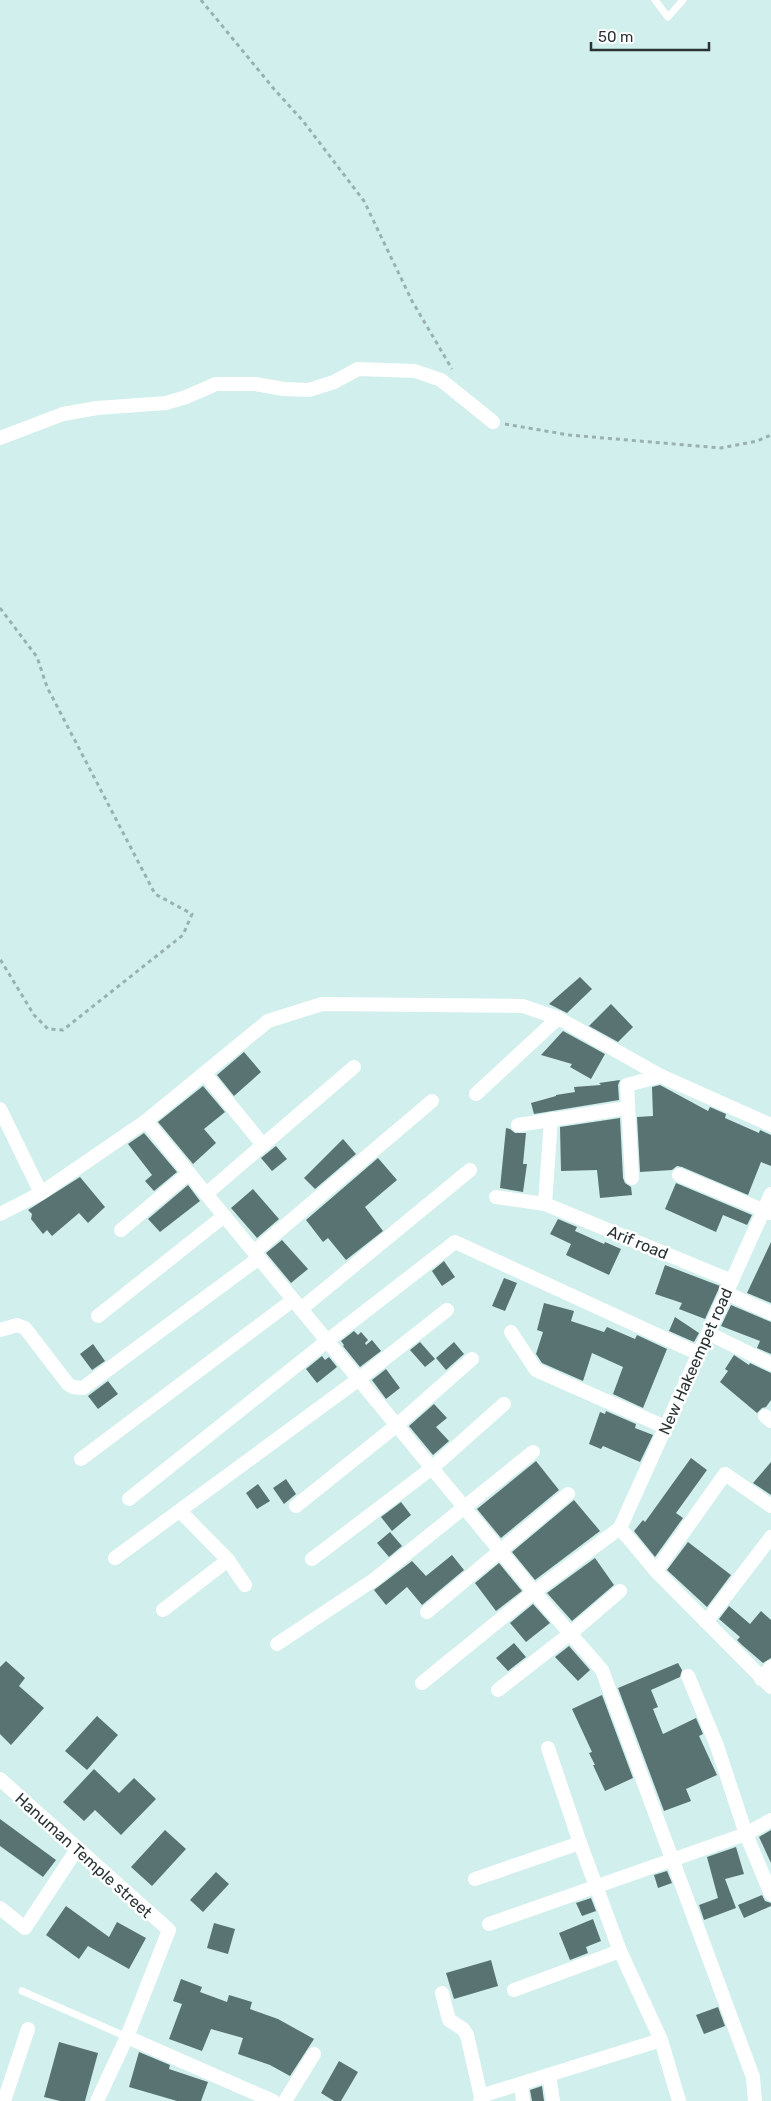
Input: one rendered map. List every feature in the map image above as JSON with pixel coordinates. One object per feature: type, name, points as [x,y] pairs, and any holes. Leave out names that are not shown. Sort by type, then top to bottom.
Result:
[{"type":"street","points":[[0,438],[63,414],[97,408],[166,403],[216,384],[255,384],[284,389],[309,390],[334,382],[358,369],[414,372],[440,380],[493,422]]},
{"type":"street","points":[[0,1214],[41,1193],[146,1121],[268,1021],[322,1004],[523,1006],[558,1018],[661,1076],[771,1125]]},
{"type":"street","points":[[476,1094],[558,1018]]},
{"type":"street","points":[[206,1194],[354,1067]]},
{"type":"street","points":[[205,1074],[262,1145]]},
{"type":"street","points":[[632,1178],[627,1084],[661,1076]]},
{"type":"street","points":[[0,1330],[17,1325],[25,1328],[68,1384],[73,1387],[83,1388],[256,1255],[432,1101]]},
{"type":"street","points":[[518,1125],[627,1108]]},
{"type":"street","points":[[0,1109],[41,1193]]},
{"type":"street","points":[[545,1204],[551,1119]]},
{"type":"street","points":[[146,1121],[499,1550],[602,1670],[753,2077],[755,2101]]},
{"type":"street","points":[[81,1459],[297,1305],[470,1170]]},
{"type":"street","points":[[121,1230],[189,1173]]},
{"type":"street","points":[[678,1174],[767,1212]]},
{"type":"street","name":"New Hakeempet road","points":[[612,1534],[666,1427],[732,1280],[767,1212],[771,1194]]},
{"type":"street","name":"Arif road","points":[[496,1197],[545,1204],[732,1280]]},
{"type":"street","points":[[98,1316],[224,1216]]},
{"type":"street","points":[[129,1499],[327,1341],[456,1242],[699,1354]]},
{"type":"street","points":[[726,1294],[771,1313]]},
{"type":"street","points":[[114,1558],[359,1379],[447,1310]]},
{"type":"street","points":[[511,1332],[536,1370],[666,1427]]},
{"type":"street","points":[[708,1333],[771,1364]]},
{"type":"street","points":[[296,1506],[397,1426],[472,1359]]},
{"type":"street","points":[[312,1559],[432,1468],[504,1404]]},
{"type":"street","points":[[277,1644],[375,1579],[533,1452]]},
{"type":"street","points":[[656,1571],[725,1474],[771,1506]]},
{"type":"street","points":[[427,1612],[568,1494]]},
{"type":"street","points":[[180,1511],[228,1560],[245,1585]]},
{"type":"street","points":[[422,1683],[534,1592],[612,1534],[656,1571],[766,1683],[771,1667]]},
{"type":"street","points":[[706,1622],[771,1536]]},
{"type":"street","points":[[163,1610],[228,1560]]},
{"type":"street","points":[[498,1690],[571,1633],[620,1591]]},
{"type":"street","points":[[688,1676],[717,1746],[746,1834],[771,1894]]},
{"type":"street","points":[[548,1748],[580,1843],[620,1951],[661,2040],[679,2101]]},
{"type":"street","name":"Hanuman Temple street","points":[[0,1779],[169,1930],[127,2037]]},
{"type":"street","points":[[489,1924],[746,1834],[771,1820]]},
{"type":"street","points":[[475,1879],[580,1843]]},
{"type":"street","points":[[0,1908],[25,1928],[77,1849]]},
{"type":"street","points":[[514,1990],[620,1951]]},
{"type":"street","points":[[442,1993],[449,2020],[463,2029],[467,2035],[480,2099],[661,2040]]},
{"type":"street","points":[[4,2101],[28,2030]]},
{"type":"street","points":[[97,2101],[127,2037],[274,2101]]},
{"type":"street","points":[[285,2101],[314,2054]]},
{"type":"street","points":[[549,2076],[553,2101]]},
{"type":"street","points":[[521,2085],[523,2101]]},
{"type":"lane","points":[[655,0],[668,17],[683,0]]},
{"type":"lane","points":[[22,1991],[127,2037]]},
{"type":"path","points":[[201,0],[274,89],[303,121],[364,202],[412,301],[455,373]]},
{"type":"path","points":[[493,422],[569,435],[721,448],[757,441],[771,435]]},
{"type":"path","points":[[0,608],[37,657],[47,687],[155,894],[192,914],[184,935],[63,1030],[48,1029],[34,1015],[0,959]]},
{"type":"building","points":[[580,977],[592,989],[567,1013],[549,1004]]},
{"type":"building","points":[[611,1004],[633,1027],[618,1042],[589,1026]]},
{"type":"building","points":[[563,1031],[605,1054],[591,1079],[570,1067],[572,1064],[541,1055]]},
{"type":"building","points":[[244,1052],[261,1072],[234,1096],[217,1075]]},
{"type":"building","points":[[620,1080],[618,1085],[619,1100],[534,1114],[531,1103],[556,1095],[575,1092],[574,1087],[601,1085],[599,1083]]},
{"type":"building","points":[[660,1085],[708,1111],[710,1107],[726,1114],[725,1118],[759,1133],[760,1130],[771,1135],[771,1166],[761,1162],[748,1195],[682,1167],[677,1166],[672,1170],[640,1172],[637,1117],[653,1116],[652,1087]]},
{"type":"building","points":[[203,1086],[225,1112],[204,1129],[216,1143],[193,1164],[158,1122]]},
{"type":"building","points":[[620,1118],[623,1178],[625,1183],[631,1187],[632,1195],[600,1198],[597,1170],[561,1171],[560,1127]]},
{"type":"building","points":[[506,1128],[515,1133],[526,1133],[523,1164],[527,1164],[523,1192],[500,1188]]},
{"type":"building","points":[[144,1133],[177,1172],[154,1191],[145,1181],[152,1175],[128,1144]]},
{"type":"building","points":[[343,1139],[356,1154],[315,1189],[304,1178]]},
{"type":"building","points":[[276,1146],[287,1159],[272,1171],[261,1158]]},
{"type":"building","points":[[378,1158],[397,1180],[365,1207],[383,1231],[346,1260],[328,1238],[323,1242],[306,1220]]},
{"type":"building","points":[[80,1177],[105,1207],[88,1223],[79,1213],[52,1236],[47,1230],[43,1234],[31,1219],[32,1214],[28,1210]]},
{"type":"building","points":[[676,1183],[752,1215],[747,1225],[723,1215],[716,1232],[665,1209]]},
{"type":"building","points":[[188,1185],[200,1201],[160,1232],[148,1219]]},
{"type":"building","points":[[253,1189],[279,1219],[257,1238],[231,1208]]},
{"type":"building","points":[[558,1219],[577,1227],[575,1231],[604,1244],[605,1242],[621,1249],[609,1275],[566,1255],[571,1244],[550,1234]]},
{"type":"building","points":[[282,1240],[308,1269],[291,1283],[266,1253]]},
{"type":"building","points":[[771,1242],[771,1303],[747,1293]]},
{"type":"building","points":[[444,1261],[455,1277],[442,1286],[432,1271]]},
{"type":"building","points":[[665,1265],[720,1286],[705,1319],[679,1309],[682,1303],[655,1294]]},
{"type":"building","points":[[504,1278],[517,1283],[505,1311],[492,1306]]},
{"type":"building","points":[[544,1303],[574,1311],[571,1321],[604,1332],[607,1327],[635,1339],[637,1335],[667,1349],[643,1408],[613,1394],[623,1367],[592,1353],[583,1381],[542,1363],[536,1354],[543,1332],[537,1330]]},
{"type":"building","points":[[731,1305],[771,1322],[771,1354],[757,1348],[760,1341],[721,1326]]},
{"type":"building","points":[[675,1317],[699,1333],[694,1342],[669,1331]]},
{"type":"building","points":[[354,1331],[358,1335],[361,1332],[368,1340],[365,1343],[366,1345],[372,1340],[381,1351],[360,1367],[341,1341]]},
{"type":"building","points":[[420,1342],[435,1359],[425,1367],[410,1350]]},
{"type":"building","points":[[454,1342],[464,1354],[446,1370],[436,1358]]},
{"type":"building","points":[[93,1344],[105,1361],[92,1370],[80,1354]]},
{"type":"building","points":[[734,1355],[749,1365],[750,1363],[771,1373],[771,1400],[766,1407],[757,1413],[720,1382],[728,1371],[725,1369]]},
{"type":"building","points":[[322,1356],[325,1360],[329,1357],[337,1367],[317,1383],[306,1369]]},
{"type":"building","points":[[386,1369],[400,1388],[386,1399],[372,1380]]},
{"type":"building","points":[[108,1381],[118,1394],[98,1409],[88,1396]]},
{"type":"building","points":[[434,1404],[447,1418],[436,1427],[449,1441],[433,1455],[409,1426]]},
{"type":"building","points":[[606,1411],[636,1424],[635,1428],[653,1435],[640,1462],[603,1446],[601,1449],[589,1444],[600,1412],[605,1414]]},
{"type":"building","points":[[691,1458],[707,1470],[676,1513],[683,1518],[655,1557],[634,1531],[643,1520],[645,1522]]},
{"type":"building","points":[[536,1461],[559,1490],[501,1538],[477,1509]]},
{"type":"building","points":[[771,1462],[771,1495],[753,1483]]},
{"type":"building","points":[[286,1479],[296,1494],[284,1504],[273,1488]]},
{"type":"building","points":[[258,1484],[270,1501],[257,1509],[246,1493]]},
{"type":"building","points":[[574,1500],[600,1531],[535,1580],[512,1552]]},
{"type":"building","points":[[401,1502],[411,1515],[392,1531],[381,1517]]},
{"type":"building","points":[[390,1532],[402,1546],[389,1557],[377,1543]]},
{"type":"building","points":[[688,1542],[731,1575],[707,1607],[667,1570]]},
{"type":"building","points":[[452,1555],[464,1570],[422,1605],[407,1587],[386,1605],[374,1590],[412,1561],[426,1576]]},
{"type":"building","points":[[595,1558],[614,1585],[572,1621],[547,1593]]},
{"type":"building","points":[[499,1563],[522,1591],[496,1611],[475,1583]]},
{"type":"building","points":[[533,1604],[550,1623],[526,1642],[510,1623]]},
{"type":"building","points":[[729,1606],[750,1624],[761,1611],[771,1620],[771,1658],[763,1663],[737,1640],[740,1637],[719,1619]]},
{"type":"building","points":[[514,1643],[526,1657],[508,1671],[496,1658]]},
{"type":"building","points":[[569,1646],[590,1670],[578,1681],[555,1657]]},
{"type":"building","points":[[6,1661],[25,1678],[19,1686],[44,1708],[11,1745],[0,1734],[0,1667]]},
{"type":"building","points":[[678,1663],[682,1670],[680,1677],[651,1690],[658,1707],[653,1709],[663,1734],[696,1718],[703,1734],[699,1736],[717,1775],[686,1789],[691,1801],[664,1811],[618,1688]]},
{"type":"building","points":[[602,1695],[633,1778],[605,1791],[589,1753],[592,1752],[572,1709]]},
{"type":"building","points":[[97,1716],[118,1735],[87,1770],[65,1751]]},
{"type":"building","points":[[94,1769],[119,1793],[134,1778],[156,1799],[121,1835],[95,1810],[84,1821],[63,1802]]},
{"type":"building","points":[[0,1819],[56,1860],[43,1877],[0,1846]]},
{"type":"building","points":[[165,1830],[186,1849],[152,1886],[131,1867]]},
{"type":"building","points":[[771,1830],[771,1863],[759,1837]]},
{"type":"building","points":[[736,1847],[744,1874],[725,1879],[736,1908],[704,1920],[699,1905],[718,1898],[707,1857]]},
{"type":"building","points":[[667,1871],[672,1883],[658,1888],[654,1875]]},
{"type":"building","points":[[216,1872],[229,1884],[203,1912],[190,1900]]},
{"type":"building","points":[[762,1895],[765,1901],[771,1903],[771,1906],[744,1918],[738,1905]]},
{"type":"building","points":[[591,1898],[596,1911],[582,1916],[576,1903]]},
{"type":"building","points":[[66,1906],[109,1937],[117,1922],[146,1938],[129,1969],[88,1946],[79,1959],[46,1935]]},
{"type":"building","points":[[593,1919],[601,1941],[586,1947],[588,1953],[570,1960],[559,1933]]},
{"type":"building","points":[[214,1923],[235,1929],[228,1954],[207,1948]]},
{"type":"building","points":[[491,1960],[498,1986],[454,1999],[446,1973]]},
{"type":"building","points":[[181,1979],[202,1987],[200,1992],[227,2002],[229,1995],[252,2002],[250,2009],[278,2019],[314,2039],[290,2076],[270,2065],[238,2054],[243,2038],[211,2029],[202,2051],[169,2039],[182,2004],[173,2001]]},
{"type":"building","points":[[718,2007],[725,2026],[704,2034],[696,2015]]},
{"type":"building","points":[[59,2042],[98,2053],[85,2101],[60,2101],[44,2097]]},
{"type":"building","points":[[139,2052],[170,2065],[169,2069],[208,2082],[201,2101],[177,2101],[129,2087]]},
{"type":"building","points":[[339,2061],[358,2072],[341,2101],[334,2101],[321,2093]]},
{"type":"building","points":[[542,2086],[544,2101],[532,2101],[530,2090]]}]
